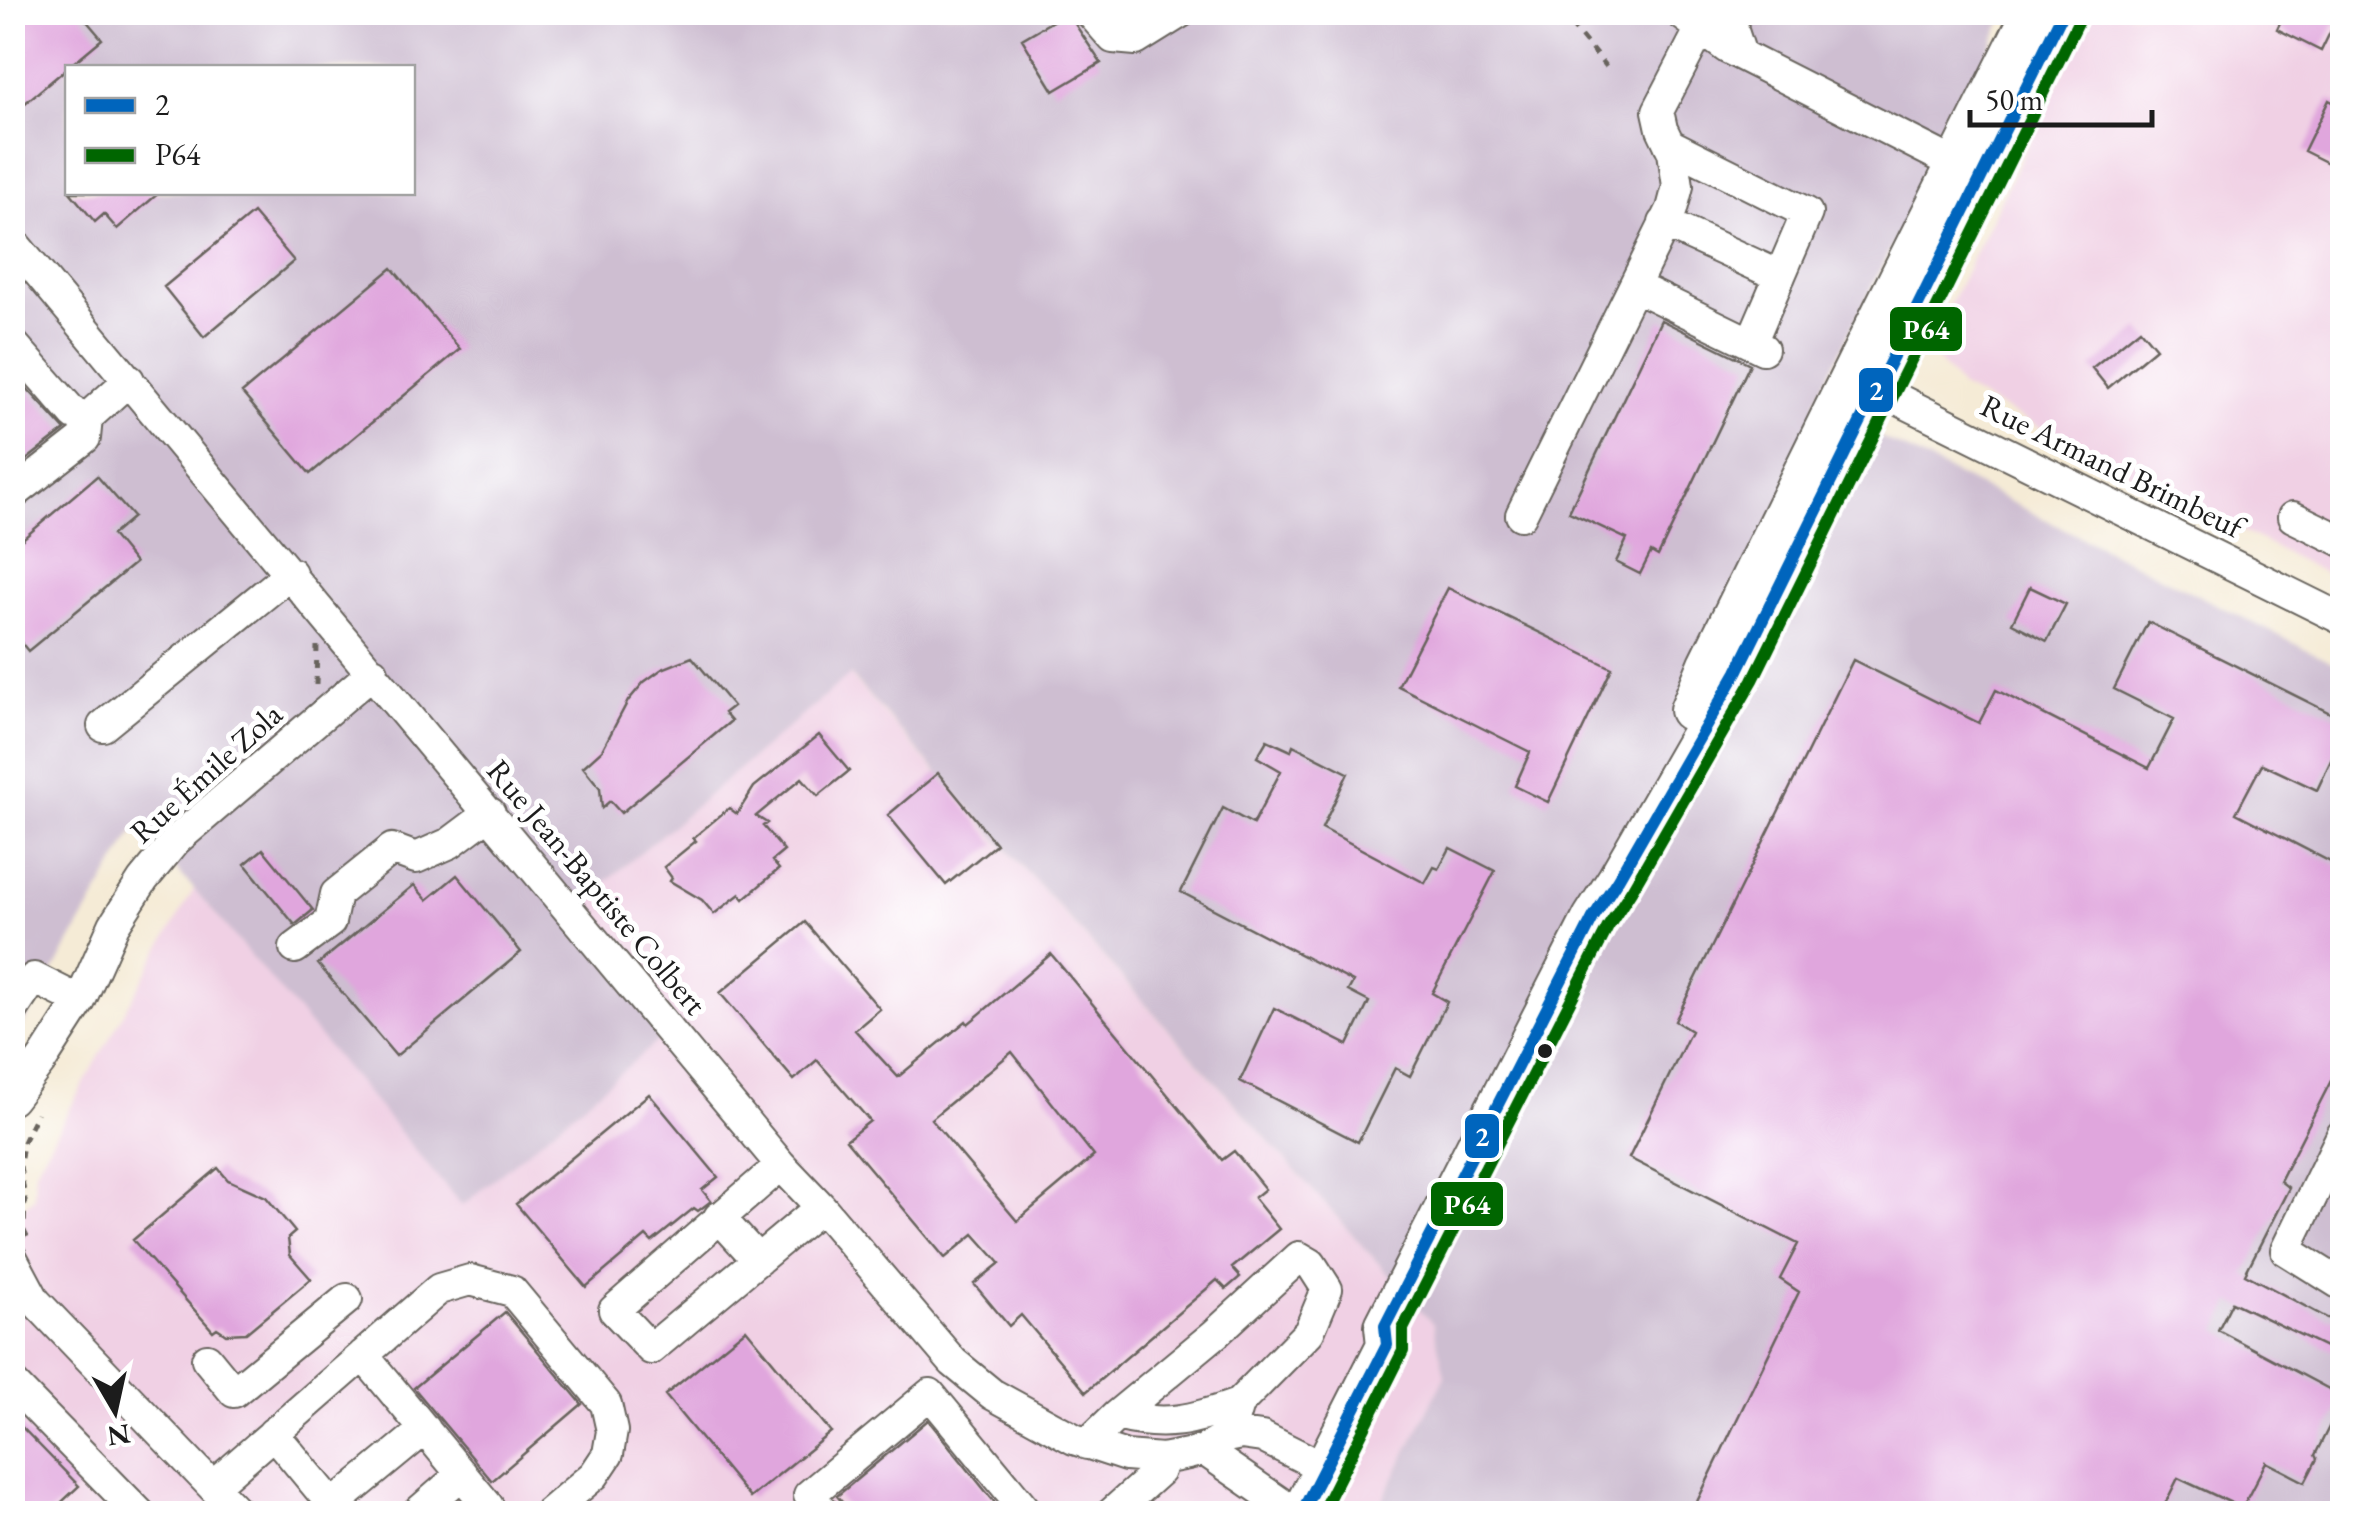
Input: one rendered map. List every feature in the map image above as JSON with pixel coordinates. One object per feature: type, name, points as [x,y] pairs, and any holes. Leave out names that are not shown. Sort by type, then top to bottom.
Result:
[{"type":"main road","points":[[1973,163],[2033,12]]},
{"type":"main road","points":[[1287,1510],[1387,1344],[1386,1326],[1593,918],[1618,879],[1710,664],[1864,383],[1973,163],[2063,12]]},
{"type":"street","points":[[1090,12],[1113,38],[1136,40],[1181,12]]},
{"type":"street","points":[[1732,12],[1741,55]]},
{"type":"street","points":[[1521,515],[1634,286],[1678,186],[1658,111],[1691,18],[1727,48],[1973,163]]},
{"type":"street","points":[[1634,286],[1757,346],[1780,276],[1808,213],[1668,144]]},
{"type":"street","points":[[1664,223],[1780,276]]},
{"type":"street","name":"Rue Jean-Baptiste Colbert","points":[[12,241],[781,1164],[953,1362],[992,1394],[1087,1444],[1126,1456],[1162,1459],[1241,1434],[1262,1437],[1313,1462]]},
{"type":"street","points":[[12,343],[76,415],[88,418]]},
{"type":"street","points":[[12,495],[85,438],[88,418],[129,380]]},
{"type":"street","name":"Rue Armand Brimbeuf","points":[[1864,383],[2342,619]]},
{"type":"street","points":[[2293,517],[2342,542]]},
{"type":"street","points":[[102,726],[290,573]]},
{"type":"street","name":"Rue Émile Zola","points":[[20,1101],[80,1000],[114,925],[143,880],[176,840],[373,672]]},
{"type":"street","points":[[295,948],[330,922],[336,894],[392,849],[416,858],[450,843],[490,813]]},
{"type":"street","points":[[12,1011],[34,978],[80,1000]]},
{"type":"street","points":[[2342,1135],[2286,1250],[2342,1286]]},
{"type":"street","points":[[781,1164],[614,1310],[651,1349],[820,1207]]},
{"type":"street","points":[[719,1217],[758,1260]]},
{"type":"street","points":[[21,1250],[24,1294],[239,1514]]},
{"type":"street","points":[[1087,1444],[1117,1415],[1215,1334],[1299,1257],[1311,1264],[1327,1290],[1309,1332],[1238,1404],[1194,1420],[1141,1422],[1117,1415]]},
{"type":"street","points":[[213,1486],[439,1289],[470,1280],[512,1291],[606,1404],[612,1431],[608,1454],[594,1474],[548,1514]]},
{"type":"street","points":[[207,1359],[234,1392],[347,1299]]},
{"type":"street","points":[[306,1334],[339,1376]]},
{"type":"street","points":[[363,1355],[488,1506],[490,1514]]},
{"type":"street","points":[[12,1383],[120,1507]]},
{"type":"street","points":[[825,1514],[809,1495],[930,1394],[1029,1514]]},
{"type":"street","points":[[1238,1404],[1231,1428],[1215,1444],[1287,1510]]},
{"type":"street","points":[[272,1434],[336,1509],[425,1430]]},
{"type":"street","points":[[1111,1514],[1159,1471],[1162,1459]]},
{"type":"street","points":[[416,1514],[462,1474]]},
{"type":"path","points":[[1561,12],[1606,67]]},
{"type":"path","points":[[20,1101],[24,1142],[20,1166],[25,1199],[21,1250]]},
{"type":"shaded area","points":[[13,13],[2007,13],[1814,404],[2342,667],[2342,1513],[1376,1513],[1445,1376],[1433,1324],[850,675],[576,907],[678,1024],[462,1206],[137,826],[13,1043]]},
{"type":"shaded area","points":[[2092,13],[2342,13],[2342,582],[1960,387],[1928,349]]},
{"type":"shaded area","points":[[849,675],[1433,1324],[1445,1376],[1376,1513],[13,1514],[13,1216],[34,1198],[35,1170],[194,889],[463,1206],[576,907]]},
{"type":"building","points":[[20,12],[79,12],[102,39],[71,65],[65,65],[65,70],[12,114],[12,19]]},
{"type":"building","points":[[1068,12],[1101,63],[1054,91],[1022,39]]},
{"type":"building","points":[[2285,12],[2340,12],[2321,51],[2277,29]]},
{"type":"building","points":[[2329,100],[2342,107],[2342,170],[2304,151]]},
{"type":"building","points":[[72,195],[157,195],[117,229],[104,214],[95,222]]},
{"type":"building","points":[[253,213],[294,261],[204,337],[164,287]]},
{"type":"building","points":[[392,268],[460,349],[310,474],[242,393]]},
{"type":"building","points":[[1661,320],[1750,364],[1658,556],[1651,552],[1640,574],[1616,562],[1627,539],[1569,512]]},
{"type":"building","points":[[2140,329],[2156,348],[2108,388],[2092,368]]},
{"type":"building","points":[[12,372],[65,430],[12,471]]},
{"type":"building","points":[[97,476],[133,517],[112,535],[135,563],[28,651],[12,631],[12,548]]},
{"type":"building","points":[[2030,587],[2066,604],[2047,641],[2012,623]]},
{"type":"building","points":[[1448,588],[1612,668],[1548,802],[1515,786],[1530,752],[1398,686]]},
{"type":"building","points":[[2148,622],[2342,719],[2342,737],[2317,790],[2262,764],[2236,813],[2342,868],[2342,1059],[2280,1181],[2289,1188],[2245,1274],[2327,1318],[2342,1319],[2342,1355],[2232,1302],[2218,1330],[2342,1396],[2315,1455],[2317,1459],[2305,1482],[2266,1462],[2242,1508],[2178,1478],[2160,1514],[1691,1514],[1799,1292],[1780,1279],[1798,1244],[1629,1158],[1691,1031],[1675,1021],[1853,660],[1979,723],[1996,690],[2149,768],[2174,719],[2114,689]]},
{"type":"building","points":[[692,657],[733,706],[724,713],[731,721],[621,813],[610,801],[602,808],[600,788],[583,767],[602,750],[628,701],[644,682],[662,669]]},
{"type":"building","points":[[819,735],[849,771],[818,796],[802,778],[756,816],[767,823],[763,826],[784,851],[772,861],[779,869],[744,899],[740,894],[714,914],[702,900],[670,881],[672,878],[664,867],[696,841],[693,838],[729,808],[737,814],[754,787]]},
{"type":"building","points":[[1267,740],[1291,751],[1293,745],[1348,773],[1322,828],[1425,883],[1434,867],[1439,869],[1450,848],[1495,871],[1432,993],[1447,1002],[1410,1076],[1395,1068],[1358,1142],[1240,1081],[1274,1008],[1348,1045],[1369,1002],[1348,991],[1353,982],[1181,892],[1223,808],[1253,824],[1281,771],[1257,757]]},
{"type":"building","points":[[938,773],[996,844],[946,885],[888,815]]},
{"type":"building","points":[[263,849],[313,910],[295,925],[245,864]]},
{"type":"building","points":[[457,875],[521,952],[396,1056],[318,964],[414,885],[427,900]]},
{"type":"building","points":[[805,922],[880,1009],[855,1030],[898,1077],[1051,954],[1222,1160],[1234,1151],[1265,1189],[1254,1198],[1279,1229],[1232,1268],[1240,1277],[1226,1289],[1217,1280],[1086,1392],[1021,1315],[1009,1326],[974,1284],[1000,1263],[974,1234],[945,1258],[846,1140],[870,1121],[817,1060],[794,1080],[720,993]],"holes":[[[1012,1052],[1094,1156],[1017,1221],[931,1119]]]},
{"type":"building","points":[[649,1094],[718,1177],[702,1190],[711,1201],[698,1211],[694,1208],[652,1242],[646,1236],[586,1287],[516,1204]]},
{"type":"building","points":[[218,1168],[228,1180],[266,1197],[295,1232],[288,1238],[290,1255],[311,1279],[246,1333],[226,1334],[217,1328],[213,1331],[133,1240]]},
{"type":"building","points":[[505,1312],[582,1404],[492,1481],[414,1388]]},
{"type":"building","points":[[746,1329],[831,1432],[750,1498],[665,1395]]},
{"type":"building","points":[[12,1417],[79,1486],[49,1514],[12,1514]]},
{"type":"building","points":[[928,1420],[1004,1514],[852,1514],[837,1496]]},
{"type":"transit line","name":"2","points":[[1301,1514],[1387,1345],[1385,1326],[1593,918],[1737,672],[2063,12]]},
{"type":"transit line","name":"P64","points":[[1321,1514],[1403,1351],[1403,1329],[1608,927],[1753,680],[2079,20]]}]
